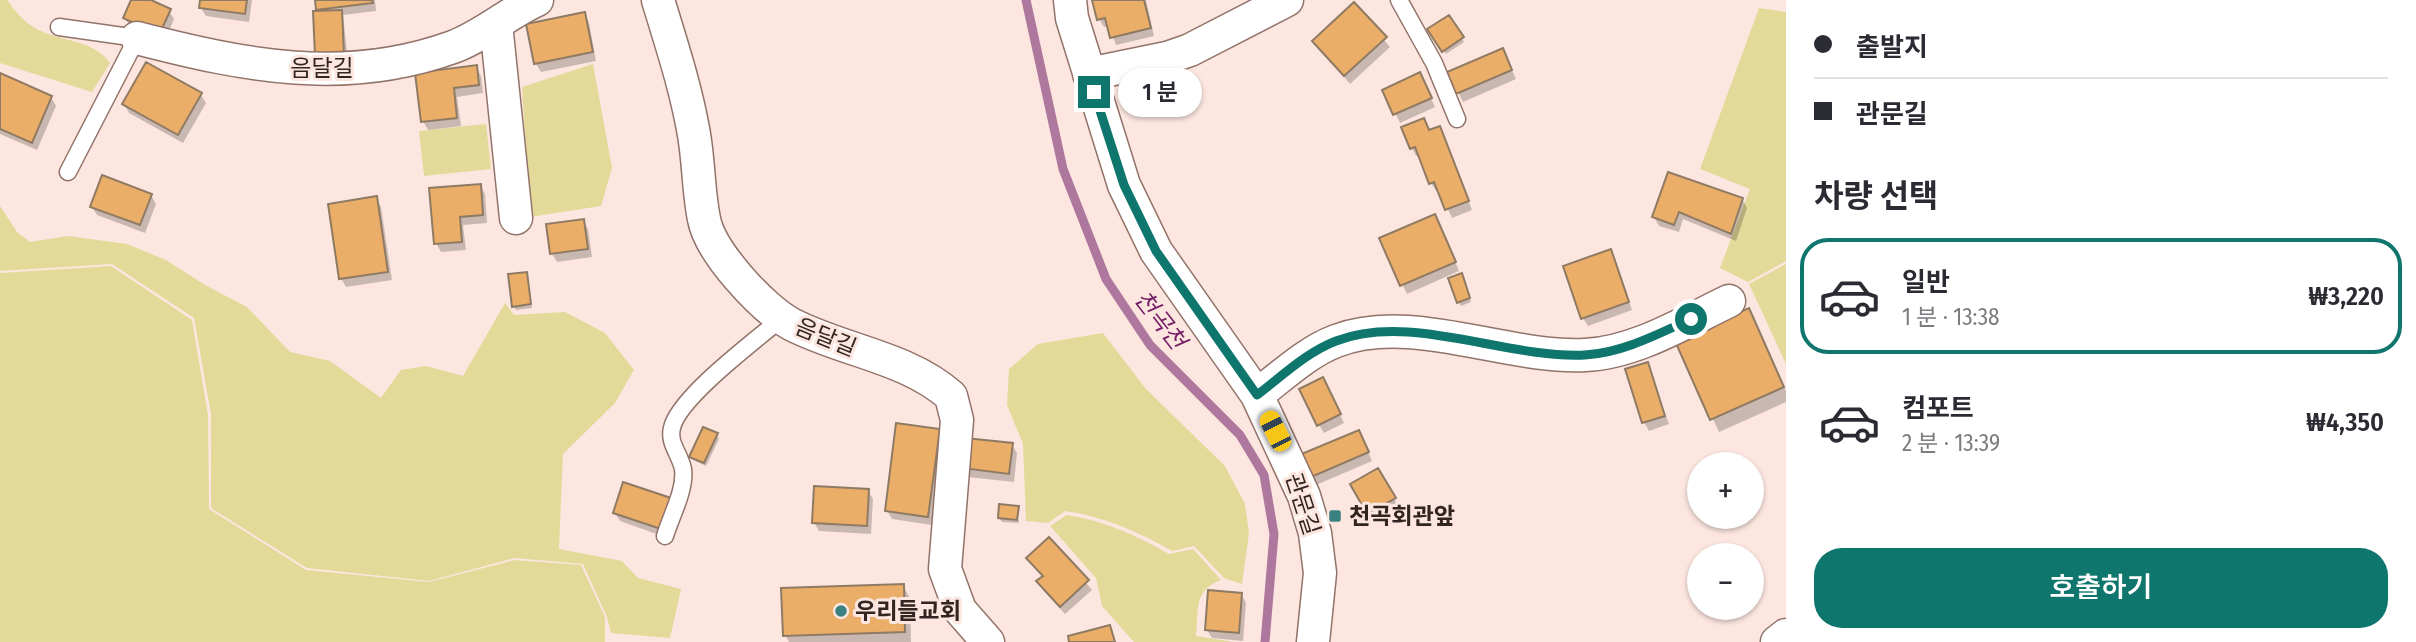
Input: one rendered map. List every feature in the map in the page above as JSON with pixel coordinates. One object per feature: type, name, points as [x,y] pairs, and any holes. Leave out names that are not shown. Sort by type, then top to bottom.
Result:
[{"type":"street","name":"음달길","points":[[137,38],[246,64],[296,70],[353,70],[419,58],[456,46],[537,0]]},
{"type":"street","name":"음달길","points":[[658,0],[694,133],[704,222],[709,238],[740,278],[782,318],[814,334],[926,377],[951,397],[957,420],[945,569],[960,610],[988,642]]},
{"type":"street","name":"관문길","points":[[1070,0],[1088,74],[1124,185],[1156,251],[1257,395],[1294,472],[1315,533],[1320,573],[1313,642]]},
{"type":"street","points":[[1088,74],[1167,58],[1190,50],[1287,0]]},
{"type":"street","points":[[496,24],[516,218]]},
{"type":"street","points":[[1257,395],[1317,349],[1338,340],[1389,332],[1521,352],[1588,355],[1652,337],[1729,301]]},
{"type":"street","points":[[1777,642],[1786,635]]},
{"type":"lane","points":[[1399,0],[1434,64],[1457,119]]},
{"type":"lane","points":[[59,27],[137,38],[68,172]]},
{"type":"lane","points":[[665,536],[682,485],[683,471],[671,442],[672,427],[680,410],[694,393],[782,318]]},
{"type":"shaded area","points":[[0,0],[7,0],[20,16],[44,33],[86,45],[103,55],[110,63],[92,92],[0,63]]},
{"type":"shaded area","points":[[1759,8],[1786,12],[1786,261],[1748,282],[1720,268],[1750,189],[1700,169]]},
{"type":"shaded area","points":[[593,64],[612,168],[601,206],[530,217],[522,87]]},
{"type":"shaded area","points":[[486,124],[491,169],[424,176],[419,131]]},
{"type":"shaded area","points":[[0,206],[17,232],[30,242],[68,236],[127,244],[166,260],[247,307],[290,352],[330,361],[381,398],[401,370],[426,366],[463,376],[505,303],[514,315],[565,312],[605,333],[634,370],[615,403],[563,454],[559,549],[622,561],[638,578],[681,589],[670,638],[611,633],[607,617],[583,564],[515,558],[429,581],[307,568],[211,508],[211,414],[194,318],[112,264],[0,271]]},
{"type":"shaded area","points":[[1786,264],[1786,364],[1749,284]]},
{"type":"shaded area","points":[[111,266],[192,320],[208,415],[209,509],[306,570],[429,582],[515,560],[581,565],[605,617],[605,642],[0,642],[0,273]]},
{"type":"shaded area","points":[[1103,333],[1146,389],[1225,466],[1245,504],[1249,533],[1242,584],[1224,578],[1194,546],[1172,551],[1120,526],[1065,511],[1048,523],[1026,521],[1023,444],[1007,405],[1009,369],[1038,344]]},
{"type":"shaded area","points":[[1067,515],[1120,530],[1169,554],[1193,549],[1221,580],[1212,584],[1202,595],[1196,636],[1234,642],[1134,642],[1102,606],[1096,578],[1050,526]]},
{"type":"building","points":[[131,0],[151,0],[171,9],[159,35],[123,18]]},
{"type":"building","points":[[200,0],[247,0],[245,14],[199,8]]},
{"type":"building","points":[[315,0],[372,0],[373,3],[316,10]]},
{"type":"building","points":[[1092,0],[1144,0],[1151,28],[1110,38],[1105,18],[1097,20]]},
{"type":"building","points":[[1354,2],[1387,37],[1344,76],[1312,41]]},
{"type":"building","points":[[342,10],[344,54],[315,55],[313,11]]},
{"type":"building","points":[[585,12],[593,52],[534,64],[526,24]]},
{"type":"building","points":[[1449,15],[1464,37],[1442,52],[1427,29]]},
{"type":"building","points":[[1503,48],[1512,70],[1456,94],[1447,72]]},
{"type":"building","points":[[146,62],[202,93],[178,135],[122,104]]},
{"type":"building","points":[[477,65],[479,85],[454,88],[457,118],[421,122],[415,73]]},
{"type":"building","points":[[1420,72],[1432,98],[1393,115],[1382,90]]},
{"type":"building","points":[[0,73],[52,96],[32,143],[0,129]]},
{"type":"building","points":[[1424,118],[1429,130],[1440,126],[1469,201],[1445,210],[1434,182],[1429,184],[1415,147],[1410,149],[1401,127]]},
{"type":"building","points":[[1668,172],[1743,198],[1731,234],[1679,212],[1674,225],[1652,217]]},
{"type":"building","points":[[102,175],[152,194],[140,225],[90,207]]},
{"type":"building","points":[[481,184],[483,215],[460,217],[462,242],[434,244],[429,188]]},
{"type":"building","points":[[377,196],[388,272],[339,279],[328,204]]},
{"type":"building","points":[[1435,214],[1456,262],[1400,286],[1379,238]]},
{"type":"building","points":[[584,219],[588,249],[550,254],[546,224]]},
{"type":"building","points":[[1611,249],[1629,302],[1581,319],[1563,266]]},
{"type":"building","points":[[527,272],[531,304],[512,307],[508,274]]},
{"type":"building","points":[[1462,273],[1470,298],[1457,303],[1448,278]]},
{"type":"building","points":[[1749,308],[1784,387],[1710,420],[1675,341]]},
{"type":"building","points":[[1648,362],[1665,416],[1642,423],[1625,369]]},
{"type":"building","points":[[1323,377],[1341,414],[1317,426],[1299,389]]},
{"type":"building","points":[[896,423],[940,429],[928,517],[885,511]]},
{"type":"building","points":[[703,427],[718,433],[704,463],[689,457]]},
{"type":"building","points":[[1359,430],[1369,452],[1309,478],[1299,455]]},
{"type":"building","points":[[965,438],[1013,443],[1009,474],[962,468]]},
{"type":"building","points":[[1378,468],[1396,498],[1367,514],[1350,484]]},
{"type":"building","points":[[623,482],[671,498],[661,529],[613,513]]},
{"type":"building","points":[[814,486],[869,489],[867,526],[812,523]]},
{"type":"building","points":[[999,504],[1019,506],[1017,520],[998,518]]},
{"type":"building","points":[[1049,537],[1089,580],[1060,607],[1036,581],[1043,576],[1026,558]]},
{"type":"building","points":[[904,584],[905,632],[783,636],[781,588]]},
{"type":"building","points":[[1208,590],[1242,593],[1239,633],[1205,630]]},
{"type":"building","points":[[1110,625],[1115,642],[1069,642],[1068,636]]},
{"type":"waterway","name":"천곡천","points":[[1026,0],[1063,169],[1106,279],[1150,345],[1240,435],[1264,475],[1274,534],[1265,642]]},
{"type":"place","name":"천곡회관앞","points":[[1335,516]]},
{"type":"place","name":"우리들교회","points":[[841,611]]},
{"type":"route","points":[[1094,92],[1124,185],[1156,251],[1257,395],[1317,349],[1360,335],[1389,332],[1415,334],[1521,352],[1588,355],[1618,349],[1691,319]]}]
